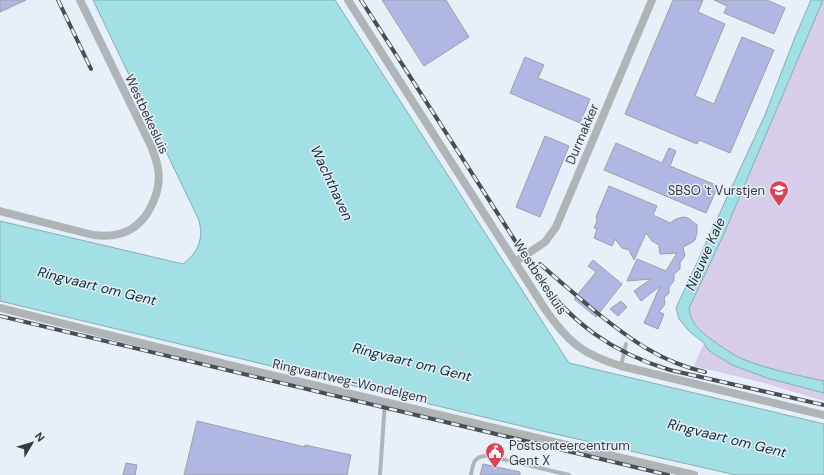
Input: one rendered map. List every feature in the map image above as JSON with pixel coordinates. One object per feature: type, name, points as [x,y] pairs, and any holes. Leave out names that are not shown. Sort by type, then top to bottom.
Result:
[{"type":"street","name":"Westbekesluis","points":[[0,211],[93,235],[116,235],[125,233],[134,228],[142,220],[150,210],[158,190],[158,170],[151,146],[80,0]]},
{"type":"street","name":"Westbekesluis","points":[[348,0],[549,315],[569,339],[578,347],[594,357],[621,366],[824,415]]},
{"type":"street","name":"Durmakker","points":[[515,262],[545,242],[556,227],[652,0]]},
{"type":"street","name":"Ringvaartweg-Wondelgem","points":[[0,308],[385,402],[694,475]]},
{"type":"lane","points":[[621,366],[626,344]]},
{"type":"lane","points":[[380,475],[385,402]]},
{"type":"lane","points":[[471,475],[473,465],[477,459],[482,456],[489,456],[569,475]]},
{"type":"shaded area","name":"SBSO 't Vurstjen","points":[[823,0],[824,381],[770,369],[736,356],[700,330],[694,323],[689,308],[723,236]]},
{"type":"shaded area","points":[[704,343],[708,350],[767,378],[824,393],[824,401],[764,383],[694,366]]},
{"type":"water","points":[[93,0],[335,0],[569,363],[824,424],[824,475],[736,475],[542,431],[0,301],[0,221],[183,264],[193,255],[199,244],[201,232],[198,218]]},
{"type":"water","name":"Nieuwe Kale","points":[[811,0],[823,0],[723,236],[689,308],[694,323],[700,330],[729,352],[740,358],[760,365],[824,381],[824,393],[767,378],[732,365],[708,350],[704,343],[690,332],[679,319],[676,308],[765,115]]},
{"type":"building","points":[[0,0],[26,0],[0,12]]},
{"type":"building","points":[[382,0],[446,0],[469,37],[424,66]]},
{"type":"building","points":[[673,0],[703,0],[698,12],[725,24],[695,96],[714,104],[742,37],[774,50],[730,153],[699,140],[697,144],[625,114]]},
{"type":"building","points":[[714,0],[767,0],[785,8],[774,34],[724,13],[727,6]]},
{"type":"building","points":[[525,57],[544,65],[538,78],[590,99],[580,123],[510,93]]},
{"type":"building","points":[[545,136],[569,146],[540,217],[516,207]]},
{"type":"building","points":[[616,143],[662,163],[669,148],[676,151],[670,166],[718,186],[706,213],[604,170]]},
{"type":"building","points":[[609,186],[657,206],[653,215],[670,223],[683,217],[688,218],[697,225],[695,240],[683,247],[685,256],[680,262],[680,269],[674,274],[674,281],[669,287],[669,293],[664,298],[665,304],[659,312],[664,314],[658,329],[644,323],[660,286],[641,301],[634,291],[651,279],[627,281],[637,259],[666,271],[677,253],[660,254],[659,245],[652,241],[646,233],[634,260],[629,250],[622,248],[615,239],[612,246],[594,238],[597,229],[594,228],[597,221],[596,217]]},
{"type":"building","points":[[593,260],[622,284],[596,317],[574,299],[596,272],[588,266]]},
{"type":"building","points":[[621,301],[627,307],[618,316],[610,309]]},
{"type":"building","points":[[197,421],[305,447],[305,445],[351,455],[347,475],[184,475]]},
{"type":"building","points":[[126,463],[137,465],[135,475],[123,475]]},
{"type":"building","name":"Postsorteercentrum Gent X","points":[[483,464],[520,472],[520,475],[480,475]]},
{"type":"railway","points":[[58,0],[91,69]]},
{"type":"railway","points":[[361,0],[537,275],[564,308],[579,322],[612,345],[649,363],[670,370],[824,405]]},
{"type":"railway","points":[[540,264],[596,312],[634,341],[660,356],[689,368],[705,372]]},
{"type":"railway","points":[[0,316],[668,475]]},
{"type":"place","name":"SBSO 't Vurstjen","points":[[779,207]]},
{"type":"place","name":"Postsorteercentrum Gent X","points":[[495,469]]},
{"type":"water label","name":"Wachthaven","points":[[332,183]]},
{"type":"water label","name":"Ringvaart om Gent","points":[[97,286]]},
{"type":"water label","name":"Ringvaart om Gent","points":[[412,362]]},
{"type":"water label","name":"Ringvaart om Gent","points":[[727,438]]}]
